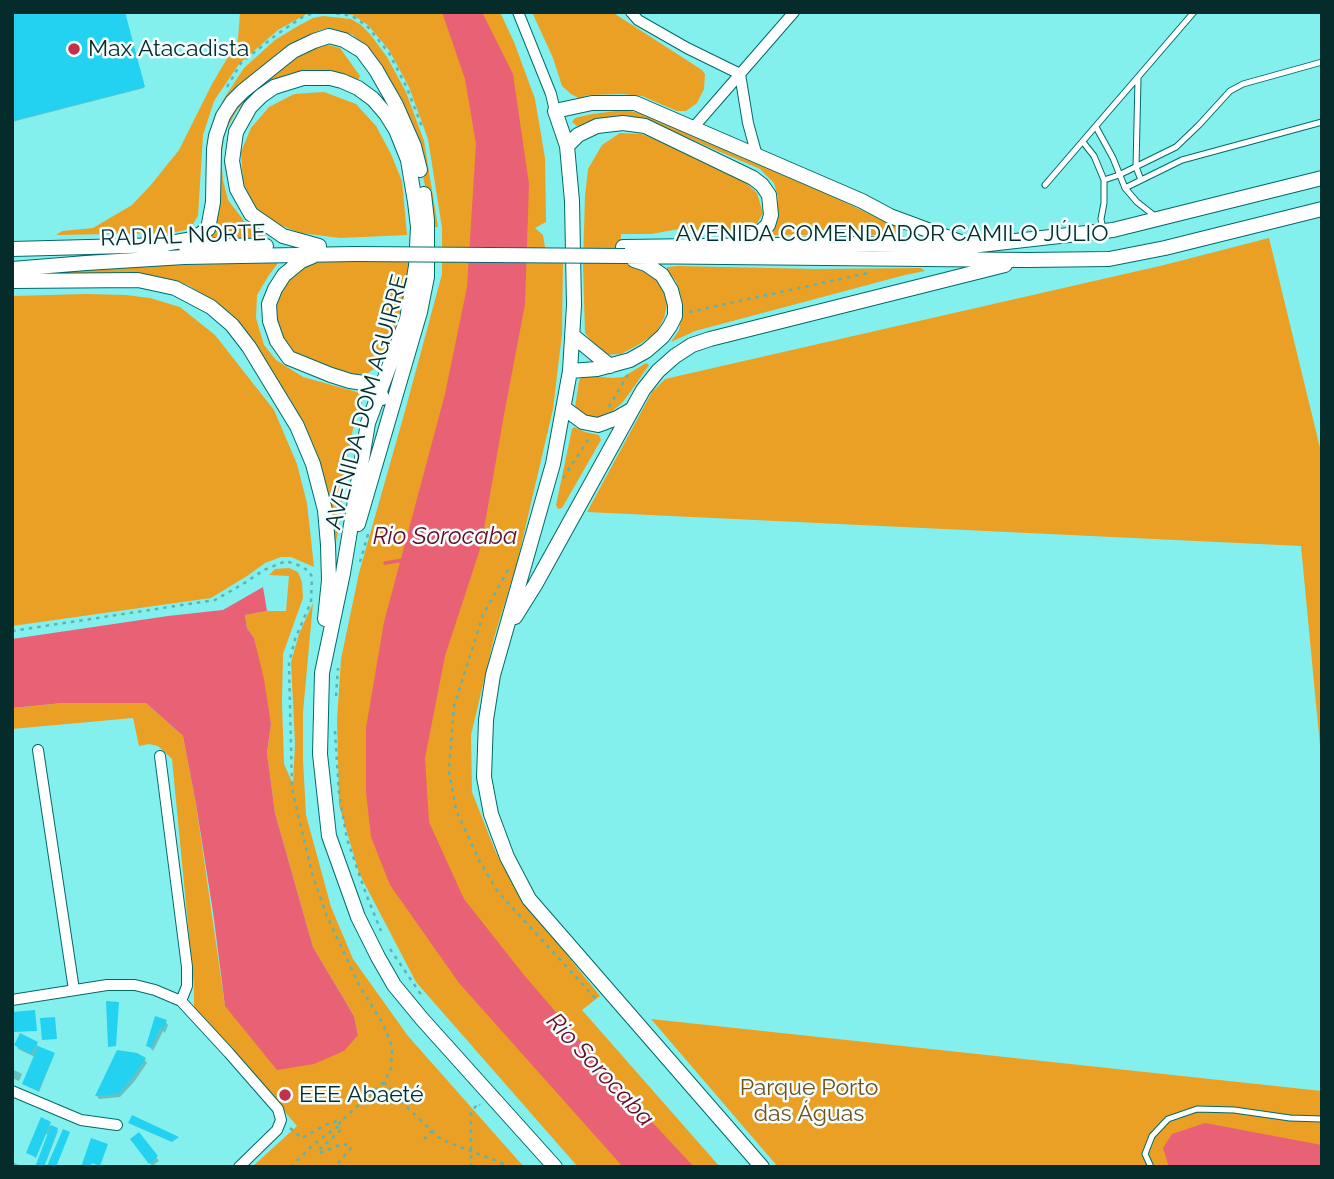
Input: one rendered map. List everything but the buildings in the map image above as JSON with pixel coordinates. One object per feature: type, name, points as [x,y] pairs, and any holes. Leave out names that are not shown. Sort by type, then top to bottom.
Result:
[{"type":"main road","name":"AVENIDA DOM AGUIRRE","points":[[158,245],[194,239],[208,229],[212,214],[216,136],[223,116],[243,91],[293,51],[314,41],[330,36],[344,40],[362,51],[396,105],[414,146],[423,184],[427,220],[427,277],[420,312],[343,573]]},
{"type":"main road","name":"AVENIDA DOM AGUIRRE","points":[[319,250],[283,236],[251,214],[237,189],[232,161],[236,132],[250,107],[274,87],[303,78],[342,81],[373,99],[386,114],[396,130],[408,160],[418,227],[416,266],[407,319],[368,423],[343,573],[322,673],[320,754],[329,836],[358,917],[394,985],[555,1167]]},
{"type":"main road","name":"AVENIDA COMENDADOR CAMILO JÚLIO","points":[[556,116],[592,103],[635,103],[890,216],[971,246]]},
{"type":"main road","points":[[556,116],[565,128],[585,132]]},
{"type":"main road","points":[[556,116],[567,146],[572,201],[574,305],[570,371],[553,464],[493,675],[484,777],[491,814],[507,857],[529,899],[762,1167]]},
{"type":"main road","points":[[567,146],[578,135],[597,126],[623,123],[645,126],[753,178],[762,184],[769,195],[771,215],[768,225],[759,233],[742,238],[695,237],[651,246]]},
{"type":"main road","name":"AVENIDA COMENDADOR CAMILO JÚLIO","points":[[624,251],[651,246],[971,246],[1103,231],[1322,178]]},
{"type":"main road","name":"AVENIDA COMENDADOR CAMILO JÚLIO","points":[[624,251],[1027,260],[1109,259],[1322,209]]},
{"type":"main road","name":"RADIAL NORTE","points":[[12,250],[158,245],[355,251],[624,251]]},
{"type":"main road","points":[[319,250],[284,275],[269,304],[270,321],[276,341],[289,358],[350,381],[371,384],[379,390],[384,411],[377,462]]},
{"type":"main road","name":"RADIAL NORTE","points":[[12,269],[86,262],[319,250]]},
{"type":"main road","points":[[570,371],[610,366],[639,355],[663,336],[675,316],[671,290],[662,275],[624,251]]},
{"type":"main road","points":[[503,636],[535,585],[643,390],[675,356],[692,345],[710,339],[1027,260]]},
{"type":"main road","points":[[12,281],[138,280],[175,288],[211,307],[232,326],[249,347],[297,426],[313,464],[325,510],[329,580],[322,673]]},
{"type":"main road","points":[[572,335],[610,366]]},
{"type":"main road","points":[[350,381],[376,377],[388,368]]},
{"type":"main road","points":[[564,408],[583,422],[598,425],[632,410]]},
{"type":"street","points":[[518,12],[551,94],[556,116]]},
{"type":"street","points":[[631,12],[638,20],[687,48],[740,74]]},
{"type":"street","points":[[692,128],[794,12]]},
{"type":"street","points":[[740,74],[748,123],[757,156]]},
{"type":"street","points":[[38,750],[74,990]]},
{"type":"street","points":[[160,756],[187,967],[187,986],[181,1001]]},
{"type":"street","points":[[12,1000],[107,985],[135,985],[181,1001],[278,1110],[281,1120],[277,1130],[239,1167]]},
{"type":"street","points":[[12,1091],[82,1120],[117,1125]]},
{"type":"lane","points":[[1045,185],[1194,12]]},
{"type":"lane","points":[[1104,180],[1176,147],[1237,87],[1322,62]]},
{"type":"lane","points":[[1138,78],[1136,167],[1141,180]]},
{"type":"lane","points":[[1125,188],[1182,160],[1322,122]]},
{"type":"lane","points":[[1096,127],[1107,144],[1125,188],[1158,219]]},
{"type":"lane","points":[[1083,142],[1094,156],[1104,180],[1101,219],[1103,231]]},
{"type":"lane","points":[[1176,147],[1182,160]]},
{"type":"lane","points":[[1151,1167],[1145,1154],[1152,1136],[1168,1119],[1196,1109],[1322,1119]]},
{"type":"path","points":[[224,92],[241,64],[276,35],[304,16],[317,12]]},
{"type":"path","points":[[328,12],[352,16],[367,26],[389,53],[407,88],[421,126]]},
{"type":"path","points":[[675,316],[879,270]]},
{"type":"path","points":[[561,481],[639,355]]},
{"type":"path","points":[[359,563],[371,523]]},
{"type":"path","points":[[508,570],[483,615],[454,706],[449,771],[456,810],[480,862],[498,892],[594,998],[602,1003]]},
{"type":"path","points":[[12,631],[215,600],[243,584]]},
{"type":"path","points":[[336,696],[338,659]]},
{"type":"path","points":[[335,721],[339,793],[347,839],[381,930]]},
{"type":"path","points":[[386,942],[426,1002]]},
{"type":"path","points":[[292,1167],[384,1082],[391,1069],[391,1050]]},
{"type":"path","points":[[384,1082],[438,1137],[512,1167]]},
{"type":"path","points":[[471,1167],[471,1114],[478,1103],[487,1113]]},
{"type":"path","points":[[281,1120],[302,1138],[331,1122],[341,1121]]},
{"type":"path","points":[[335,1167],[351,1148],[349,1144],[320,1153],[318,1151],[342,1129],[337,1127]]},
{"type":"path","points":[[424,1139],[432,1131]]},
{"type":"green space","points":[[240,12],[310,12],[278,30],[239,64],[214,101],[203,135],[198,216],[193,224],[185,230],[171,233],[56,235],[62,231],[93,228],[132,205],[150,186],[179,150],[212,84],[238,40]]},
{"type":"green space","points":[[336,12],[500,12],[535,99],[545,158],[546,222],[535,228],[543,235],[547,259],[563,260],[562,334],[553,409],[517,563],[494,638],[471,735],[472,792],[496,853],[530,909],[600,996],[582,1010],[720,1167],[578,1167],[416,982],[359,873],[339,805],[337,720],[341,659],[359,573],[442,274],[442,228],[428,139],[409,87],[389,50],[368,25],[353,15]]},
{"type":"green space","points":[[532,12],[612,12],[702,70],[705,74],[704,89],[697,103],[686,111],[677,111],[642,96],[589,95],[579,98],[562,86],[553,58]]},
{"type":"green space","points":[[323,16],[351,19],[361,25],[387,57],[406,92],[424,141],[438,227],[429,227],[427,196],[418,152],[391,86],[372,53],[353,35],[330,28],[299,41],[213,125],[223,100],[244,68],[275,40],[313,18]]},
{"type":"green space","points":[[324,44],[340,48],[360,76],[358,80],[329,70],[304,71],[276,79],[256,92],[237,110],[225,132],[221,157],[228,200],[244,221],[268,242],[208,239],[215,230],[218,214],[220,149],[225,126],[235,110],[264,82],[307,50]]},
{"type":"green space","points":[[324,92],[356,104],[376,126],[402,181],[407,235],[340,238],[301,233],[277,224],[255,208],[243,182],[241,152],[251,128],[269,107],[294,94]]},
{"type":"green space","points":[[624,110],[646,114],[771,167],[899,228],[900,233],[765,235],[773,226],[778,213],[778,197],[774,183],[760,169],[644,119],[624,117],[577,126],[572,122],[575,118],[592,114]]},
{"type":"green space","points":[[620,133],[641,134],[662,141],[744,181],[757,193],[763,213],[756,225],[745,230],[679,229],[651,234],[621,234],[620,260],[640,263],[655,275],[665,288],[667,305],[656,333],[621,354],[604,355],[585,333],[585,196],[588,169],[602,145]]},
{"type":"green space","points":[[1269,238],[1322,456],[1322,767],[1301,546],[587,512],[652,392],[665,379],[1164,265]]},
{"type":"green space","points":[[409,258],[404,300],[389,346],[381,364],[368,373],[352,376],[300,357],[288,346],[277,329],[275,313],[278,295],[289,278],[303,266],[315,262]]},
{"type":"green space","points":[[278,263],[257,295],[256,318],[264,345],[276,360],[303,377],[357,392],[361,397],[362,403],[345,467],[340,521],[332,563],[312,446],[219,306],[188,285],[161,277],[138,273],[57,273],[57,270]]},
{"type":"green space","points":[[667,267],[921,268],[925,271],[695,331],[671,342],[679,330],[682,299],[676,281],[667,271]]},
{"type":"green space","points":[[86,294],[150,298],[180,307],[215,335],[274,410],[297,464],[307,503],[314,567],[291,557],[281,557],[265,563],[211,598],[12,626],[12,296]]},
{"type":"green space","points":[[646,363],[649,365],[622,403],[605,417],[594,419],[577,412],[575,407],[581,378],[623,377]]},
{"type":"green space","points":[[574,427],[599,435],[601,440],[562,508],[558,509],[556,505]]},
{"type":"green space","points":[[289,568],[298,572],[303,598],[283,654],[284,764],[293,784],[295,744],[291,662],[299,634],[313,603],[303,712],[306,815],[331,907],[353,959],[408,1036],[524,1167],[252,1167],[297,1126],[194,1007],[172,759],[158,746],[139,746],[133,718],[12,729],[12,708],[63,703],[146,703],[183,736],[196,804],[225,1006],[358,1035],[354,1016],[313,947],[275,813],[267,753],[271,724],[254,638],[247,628],[245,615],[286,611],[289,576],[269,575],[275,569]]},
{"type":"green space","name":"Parque Porto das Águas","points":[[651,1019],[1322,1091],[1322,1167],[778,1167]]},
{"type":"water","name":"Rio Sorocaba","points":[[442,12],[482,12],[513,74],[529,184],[525,304],[481,546],[445,656],[425,758],[429,822],[464,899],[524,975],[625,1093],[694,1167],[623,1167],[459,983],[390,885],[371,837],[366,792],[366,728],[384,622],[445,394],[467,287],[476,144],[465,79]]},
{"type":"water","points":[[263,587],[267,611],[245,615],[264,679],[271,724],[267,753],[275,813],[313,947],[354,1016],[358,1035],[344,1051],[314,1064],[277,1070],[225,1006],[213,912],[183,736],[146,703],[63,703],[12,708],[12,639],[223,610]]},
{"type":"water","points":[[1205,1123],[1322,1145],[1322,1167],[1169,1167],[1163,1148],[1172,1134]]},
{"type":"waterway","points":[[385,563],[404,560]]},
{"type":"place","name":"Max Atacadista","points":[[74,49]]},
{"type":"place","name":"EEE Abaeté","points":[[285,1095]]}]
